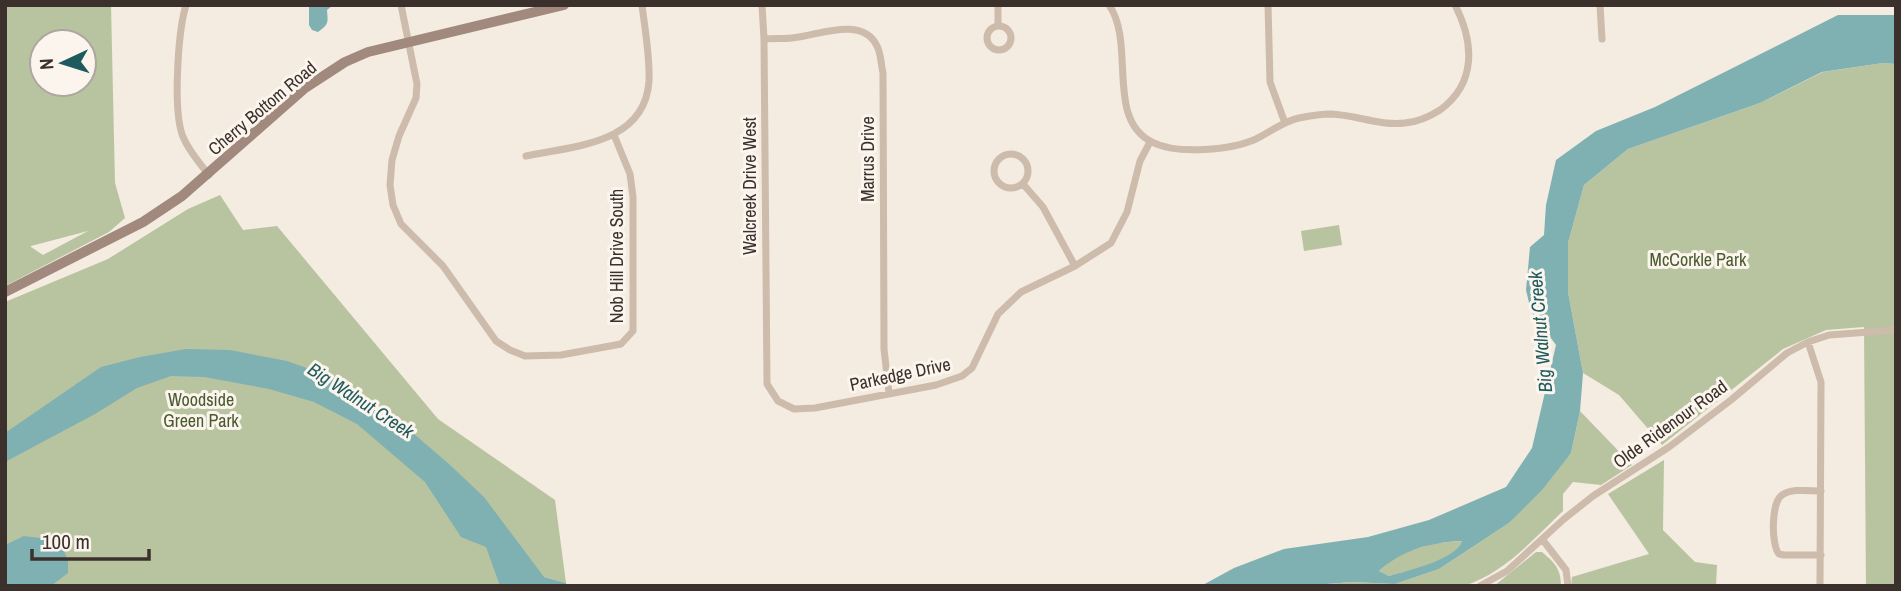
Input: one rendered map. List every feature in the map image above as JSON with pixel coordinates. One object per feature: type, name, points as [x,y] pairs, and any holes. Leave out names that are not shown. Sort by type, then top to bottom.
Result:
[{"type":"main road","name":"Cherry Bottom Road","points":[[5,292],[143,222],[182,196],[305,88],[357,57],[533,9],[564,5]]},
{"type":"street","points":[[186,5],[178,47],[179,128],[184,140],[209,175]]},
{"type":"street","points":[[401,5],[410,41]]},
{"type":"street","points":[[526,156],[614,135],[637,116],[648,92],[649,66],[642,5]]},
{"type":"street","name":"Walcreek Drive West","points":[[762,5],[765,367]]},
{"type":"street","points":[[998,5],[998,26]]},
{"type":"street","points":[[1109,5],[1114,12],[1123,54],[1127,113],[1136,128],[1150,142],[1171,148],[1226,148],[1254,140],[1296,118],[1330,114],[1405,123],[1423,119],[1444,107],[1461,89],[1468,68],[1470,56],[1467,32],[1455,5]]},
{"type":"street","points":[[1268,5],[1270,82],[1285,123]]},
{"type":"street","points":[[1600,5],[1602,39]]},
{"type":"street","name":"Marrus Drive","points":[[764,38],[792,38],[837,30],[858,30],[870,36],[878,47],[883,73],[884,349],[889,393]]},
{"type":"street","name":"Nob Hill Drive South","points":[[410,41],[417,88],[392,160],[393,205],[401,224],[443,266],[496,341],[525,356],[561,355],[621,344],[629,338],[633,326],[633,197],[630,174],[614,135]]},
{"type":"street","name":"Parkedge Drive","points":[[765,367],[767,384],[778,401],[794,409],[815,408],[936,385],[962,376],[972,368],[998,314],[1021,292],[1075,267],[1111,243],[1127,212],[1140,162],[1150,142]]},
{"type":"street","points":[[1005,155],[1014,155],[1024,160],[1028,171],[1023,184],[1013,189],[998,183],[994,173],[999,159],[1005,155]]},
{"type":"street","points":[[1023,184],[1043,207],[1075,267]]},
{"type":"street","name":"Olde Ridenour Road","points":[[1480,586],[1507,571],[1593,496],[1651,460],[1731,400],[1787,353],[1829,334],[1896,330]]},
{"type":"street","points":[[1808,342],[1821,382],[1820,586]]},
{"type":"street","points":[[1821,491],[1783,493],[1774,509],[1774,544],[1779,554],[1821,555]]},
{"type":"street","points":[[1542,539],[1566,570],[1568,586]]},
{"type":"green space","points":[[5,5],[111,5],[115,183],[125,218],[109,232],[5,286]],"holes":[[[88,231],[43,255],[31,246]]]},
{"type":"green space","name":"McCorkle Park","points":[[1883,63],[1896,64],[1896,586],[1866,586],[1864,327],[1826,330],[1783,349],[1662,445],[1619,395],[1583,373],[1568,292],[1568,243],[1584,185],[1628,149],[1760,103],[1823,72]]},
{"type":"green space","name":"Woodside Green Park","points":[[220,195],[243,230],[277,226],[438,419],[555,500],[566,583],[544,577],[530,586],[5,586],[5,302],[108,259],[188,209]]},
{"type":"green space","points":[[1339,225],[1342,245],[1304,251],[1301,231]]},
{"type":"green space","points":[[1580,411],[1632,465],[1601,485],[1573,482],[1563,494],[1563,511],[1517,554],[1492,573],[1463,586],[1301,586],[1352,582],[1395,584],[1439,569],[1509,523],[1571,453]]},
{"type":"green space","points":[[1664,460],[1663,530],[1695,562],[1717,565],[1716,586],[1571,586],[1572,577],[1649,554],[1608,494]]},
{"type":"green space","points":[[1462,541],[1451,554],[1431,564],[1389,576],[1379,571],[1397,555],[1435,543]]},
{"type":"green space","points":[[1536,552],[1542,552],[1554,563],[1560,575],[1561,586],[1494,586]]},
{"type":"water","points":[[309,5],[333,5],[327,10],[326,25],[318,32],[312,30],[309,25]]},
{"type":"water","points":[[1838,15],[1896,15],[1896,64],[1883,63],[1822,72],[1760,103],[1628,149],[1584,185],[1568,243],[1568,292],[1583,373],[1580,411],[1571,453],[1542,490],[1509,523],[1439,569],[1395,584],[1352,582],[1301,586],[1201,586],[1234,568],[1284,549],[1368,537],[1429,520],[1506,487],[1532,448],[1556,345],[1531,311],[1526,290],[1530,247],[1544,235],[1546,205],[1556,160],[1596,131],[1655,107]],"holes":[[[1462,541],[1458,548],[1441,559],[1408,571],[1389,576],[1379,571],[1418,548]]]},
{"type":"water","name":"Big Walnut Creek","points":[[186,349],[230,350],[287,361],[332,377],[414,434],[449,464],[484,497],[544,577],[566,583],[567,586],[500,586],[486,547],[461,537],[425,482],[357,424],[314,402],[269,389],[204,377],[171,376],[137,388],[95,414],[5,462],[5,433],[101,367]]},
{"type":"water","points":[[24,536],[40,538],[62,546],[68,560],[68,573],[51,586],[5,586],[5,545]]}]
